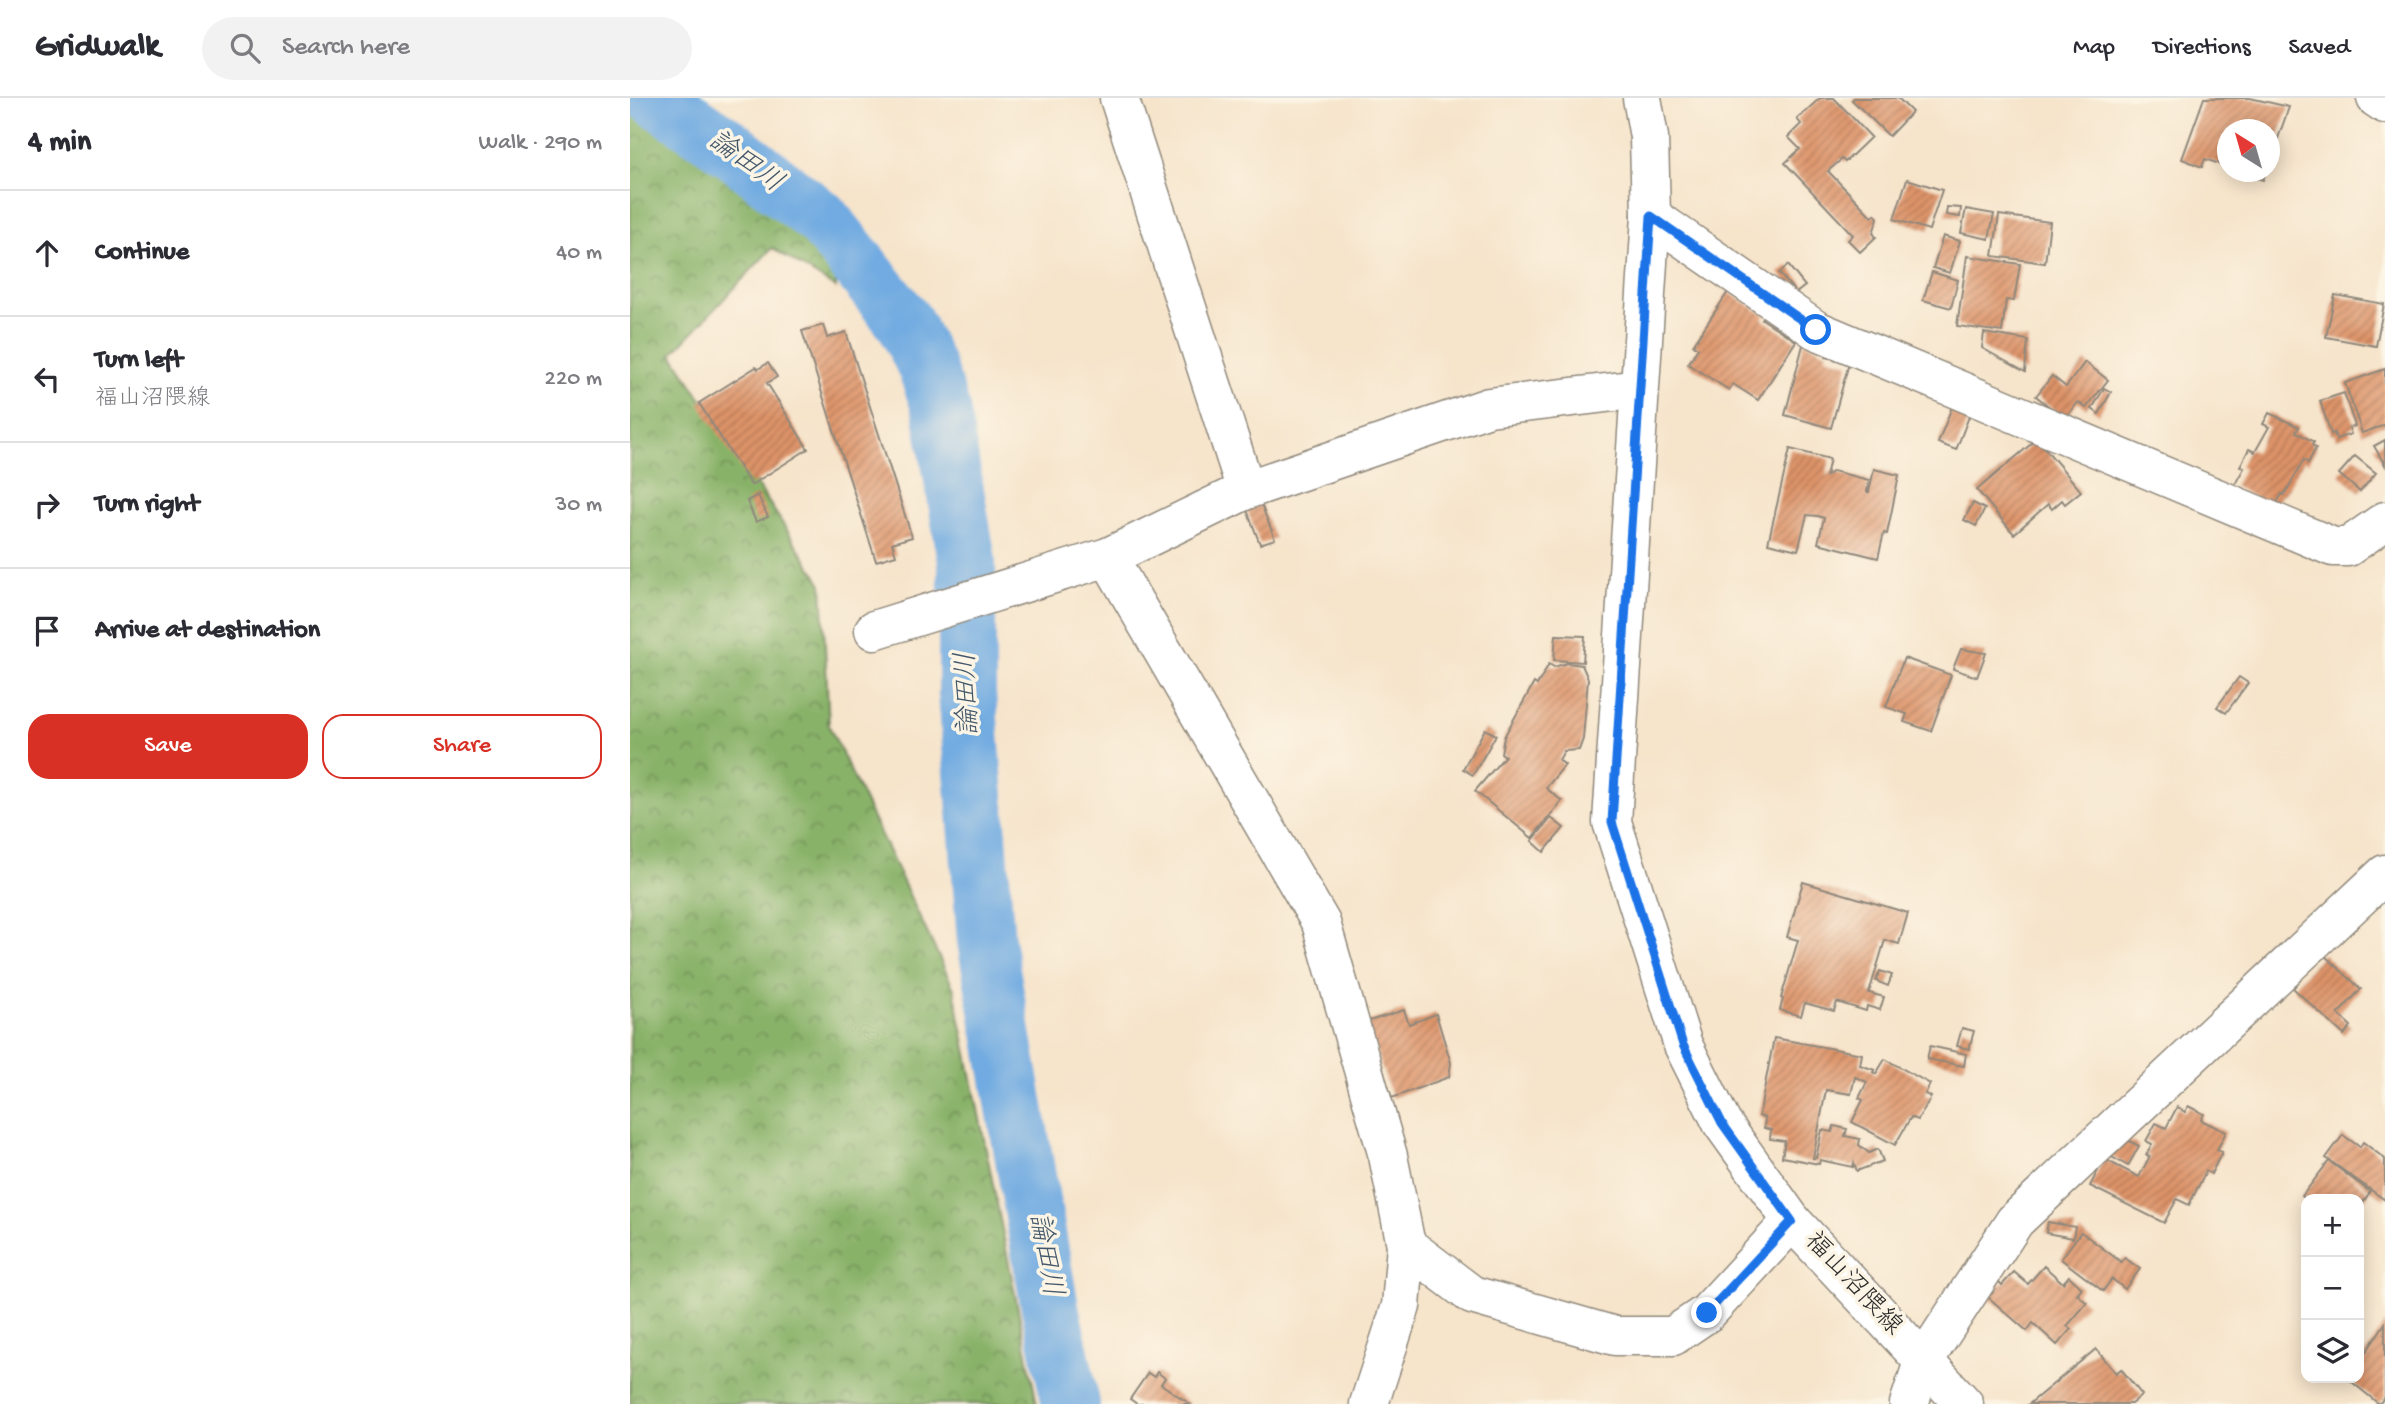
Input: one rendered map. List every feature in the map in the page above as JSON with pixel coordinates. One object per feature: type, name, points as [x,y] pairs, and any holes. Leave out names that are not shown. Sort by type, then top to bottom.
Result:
[{"type":"street","points":[[1119,98],[1246,490]]},
{"type":"street","name":"福山沼隈線","points":[[1642,98],[1649,137],[1651,216],[1612,822],[1683,1045],[1722,1123],[1792,1221],[1964,1404]]},
{"type":"street","points":[[2376,98],[2385,104]]},
{"type":"street","points":[[1651,216],[1816,330],[2212,497],[2333,547],[2348,547],[2385,521]]},
{"type":"street","points":[[874,630],[1108,557],[1246,490],[1489,407],[1639,388]]},
{"type":"street","points":[[1108,557],[1321,923],[1388,1156],[1406,1245],[1401,1306],[1369,1404]]},
{"type":"street","points":[[1909,1404],[1923,1362],[2015,1221],[2385,874]]},
{"type":"street","points":[[1406,1245],[1472,1295],[1615,1336],[1673,1336],[1707,1313],[1792,1221]]},
{"type":"green space","points":[[630,98],[647,98],[833,203],[836,288],[772,248],[672,354],[822,584],[829,726],[954,989],[1037,1404],[630,1404]]},
{"type":"building","points":[[1820,98],[1834,98],[1871,137],[1845,162],[1842,159],[1828,171],[1872,217],[1875,214],[1878,218],[1873,233],[1876,237],[1860,252],[1848,240],[1853,235],[1785,163],[1800,149],[1788,137],[1801,124],[1797,119]]},
{"type":"building","points":[[1898,98],[1912,112],[1889,136],[1852,100]]},
{"type":"building","points":[[2204,98],[2250,98],[2289,107],[2280,133],[2280,119],[2217,119],[2217,163],[2205,159],[2202,167],[2182,159]]},
{"type":"building","points":[[1907,179],[1942,190],[1929,230],[1894,219]]},
{"type":"building","points":[[1947,207],[1961,208],[1960,217],[1946,215]]},
{"type":"building","points":[[1966,209],[1994,214],[1989,239],[1961,233]]},
{"type":"building","points":[[1999,215],[2050,222],[2045,263],[1993,256]]},
{"type":"building","points":[[1943,236],[1960,241],[1950,273],[1933,268]]},
{"type":"building","points":[[1967,256],[2020,264],[2014,301],[2006,300],[2002,332],[1957,326]]},
{"type":"building","points":[[1788,265],[1805,286],[1796,293],[1779,273]]},
{"type":"building","points":[[1932,272],[1958,280],[1951,308],[1923,300]]},
{"type":"building","points":[[1728,292],[1765,315],[1762,319],[1796,341],[1758,400],[1733,384],[1729,390],[1688,364],[1698,348],[1693,345]]},
{"type":"building","points":[[2335,295],[2384,304],[2376,346],[2326,337]]},
{"type":"building","points":[[823,325],[827,338],[846,332],[912,537],[892,543],[896,555],[876,561],[802,331]]},
{"type":"building","points":[[1984,333],[2028,340],[2025,372],[1982,348]]},
{"type":"building","points":[[1804,341],[1827,353],[1826,357],[1849,363],[1831,428],[1785,415]]},
{"type":"building","points":[[2085,362],[2108,380],[2086,408],[2078,402],[2065,419],[2036,396],[2052,376],[2066,387]]},
{"type":"building","points":[[768,363],[777,377],[767,383],[808,449],[751,485],[699,403],[756,367],[758,369]]},
{"type":"building","points":[[2385,369],[2385,425],[2362,433],[2345,383]]},
{"type":"building","points":[[2104,388],[2111,392],[2099,414],[2092,409]]},
{"type":"building","points":[[2344,393],[2355,426],[2349,428],[2351,434],[2336,439],[2334,433],[2331,434],[2320,401]]},
{"type":"building","points":[[1955,399],[1973,406],[1956,450],[1938,443]]},
{"type":"building","points":[[2269,413],[2299,427],[2296,432],[2314,442],[2312,445],[2316,448],[2308,463],[2304,460],[2274,508],[2234,486],[2244,468],[2240,466],[2249,449],[2255,452],[2269,427],[2263,424]]},
{"type":"building","points":[[2037,439],[2081,491],[2065,504],[2062,500],[2052,509],[2048,504],[2014,534],[1977,490]]},
{"type":"building","points":[[2385,440],[2385,465],[2374,446]]},
{"type":"building","points":[[1790,449],[1830,459],[1826,476],[1833,471],[1869,480],[1867,492],[1874,469],[1899,475],[1887,534],[1884,533],[1878,558],[1818,543],[1824,518],[1818,516],[1807,515],[1798,550],[1768,543]]},
{"type":"building","points":[[2355,456],[2376,473],[2360,492],[2339,474]]},
{"type":"building","points":[[758,495],[768,517],[756,522],[747,501]]},
{"type":"building","points":[[1973,503],[1985,509],[1976,526],[1964,520]]},
{"type":"building","points":[[1261,504],[1275,539],[1260,544],[1247,510]]},
{"type":"building","points":[[1556,635],[1585,636],[1583,662],[1554,660]]},
{"type":"building","points":[[1961,649],[1986,653],[1977,677],[1953,669]]},
{"type":"building","points":[[1904,658],[1951,675],[1931,731],[1904,722],[1907,714],[1886,707]]},
{"type":"building","points":[[1567,663],[1582,665],[1588,679],[1583,739],[1579,750],[1564,751],[1559,760],[1565,765],[1546,788],[1562,801],[1532,838],[1475,791],[1505,756],[1501,753],[1504,737],[1534,683],[1537,685],[1549,664],[1554,667]]},
{"type":"building","points":[[2239,677],[2248,683],[2226,713],[2217,707]]},
{"type":"building","points":[[1485,729],[1496,735],[1473,775],[1463,769]]},
{"type":"building","points":[[1551,818],[1564,828],[1544,852],[1532,841]]},
{"type":"building","points":[[1803,882],[1908,913],[1899,944],[1885,940],[1869,993],[1884,997],[1880,1010],[1867,1006],[1866,1011],[1837,1002],[1834,1011],[1805,1003],[1801,1016],[1780,1010],[1798,940],[1787,937]]},
{"type":"building","points":[[2323,954],[2361,989],[2338,1014],[2351,1026],[2344,1035],[2293,988]]},
{"type":"building","points":[[1880,971],[1892,975],[1888,986],[1876,981]]},
{"type":"building","points":[[1404,1010],[1409,1024],[1436,1014],[1451,1063],[1449,1077],[1392,1098],[1366,1022]]},
{"type":"building","points":[[1962,1028],[1974,1031],[1969,1049],[1957,1046]]},
{"type":"building","points":[[1774,1038],[1862,1054],[1860,1065],[1875,1070],[1873,1072],[1876,1074],[1885,1059],[1930,1084],[1925,1094],[1931,1097],[1918,1120],[1911,1117],[1895,1145],[1852,1122],[1863,1100],[1859,1098],[1867,1082],[1855,1077],[1851,1094],[1826,1090],[1813,1158],[1816,1158],[1822,1130],[1832,1132],[1834,1126],[1847,1129],[1845,1136],[1860,1139],[1859,1145],[1869,1153],[1878,1149],[1883,1161],[1857,1171],[1854,1163],[1853,1167],[1820,1160],[1819,1164],[1782,1157],[1785,1141],[1770,1139],[1771,1130],[1764,1128],[1765,1118],[1759,1116]]},
{"type":"building","points":[[1930,1046],[1966,1054],[1964,1066],[1927,1059]]},
{"type":"building","points":[[2188,1106],[2204,1114],[2201,1120],[2226,1132],[2217,1150],[2222,1152],[2211,1174],[2206,1171],[2189,1205],[2177,1199],[2164,1223],[2090,1186],[2104,1159],[2139,1177],[2150,1156],[2146,1155],[2152,1144],[2146,1141],[2156,1123],[2166,1128],[2177,1107],[2185,1112]]},
{"type":"building","points":[[2343,1135],[2360,1147],[2363,1142],[2385,1159],[2385,1200],[2326,1158]]},
{"type":"building","points":[[2120,1136],[2139,1146],[2128,1166],[2110,1156]]},
{"type":"building","points":[[2329,1161],[2370,1192],[2364,1201],[2364,1194],[2304,1194]]},
{"type":"building","points":[[2048,1222],[2075,1227],[2073,1238],[2046,1233]]},
{"type":"building","points":[[2081,1232],[2121,1262],[2125,1258],[2140,1269],[2125,1289],[2112,1279],[2103,1291],[2061,1259]]},
{"type":"building","points":[[2044,1266],[2063,1283],[2069,1276],[2082,1288],[2077,1294],[2087,1303],[2067,1326],[2071,1329],[2057,1345],[2033,1323],[2027,1331],[1988,1297],[1997,1280],[2002,1285],[2014,1272],[2028,1284]]},
{"type":"building","points":[[2385,1323],[2385,1397],[2379,1404],[2353,1383],[2364,1383],[2364,1355]]},
{"type":"building","points":[[2096,1349],[2116,1373],[2121,1369],[2142,1395],[2131,1404],[2029,1404]]},
{"type":"building","points":[[1157,1372],[1165,1378],[1161,1384],[1190,1404],[1137,1404],[1130,1399],[1148,1373],[1154,1377]]},
{"type":"waterway","name":"論田川","points":[[656,98],[733,150],[823,220],[905,323],[926,366],[941,409],[967,561],[967,693],[986,941],[1050,1308],[1071,1404]]},
{"type":"route","points":[[1707,1313],[1792,1221],[1722,1123],[1683,1045],[1612,822],[1651,216],[1816,330]]}]
